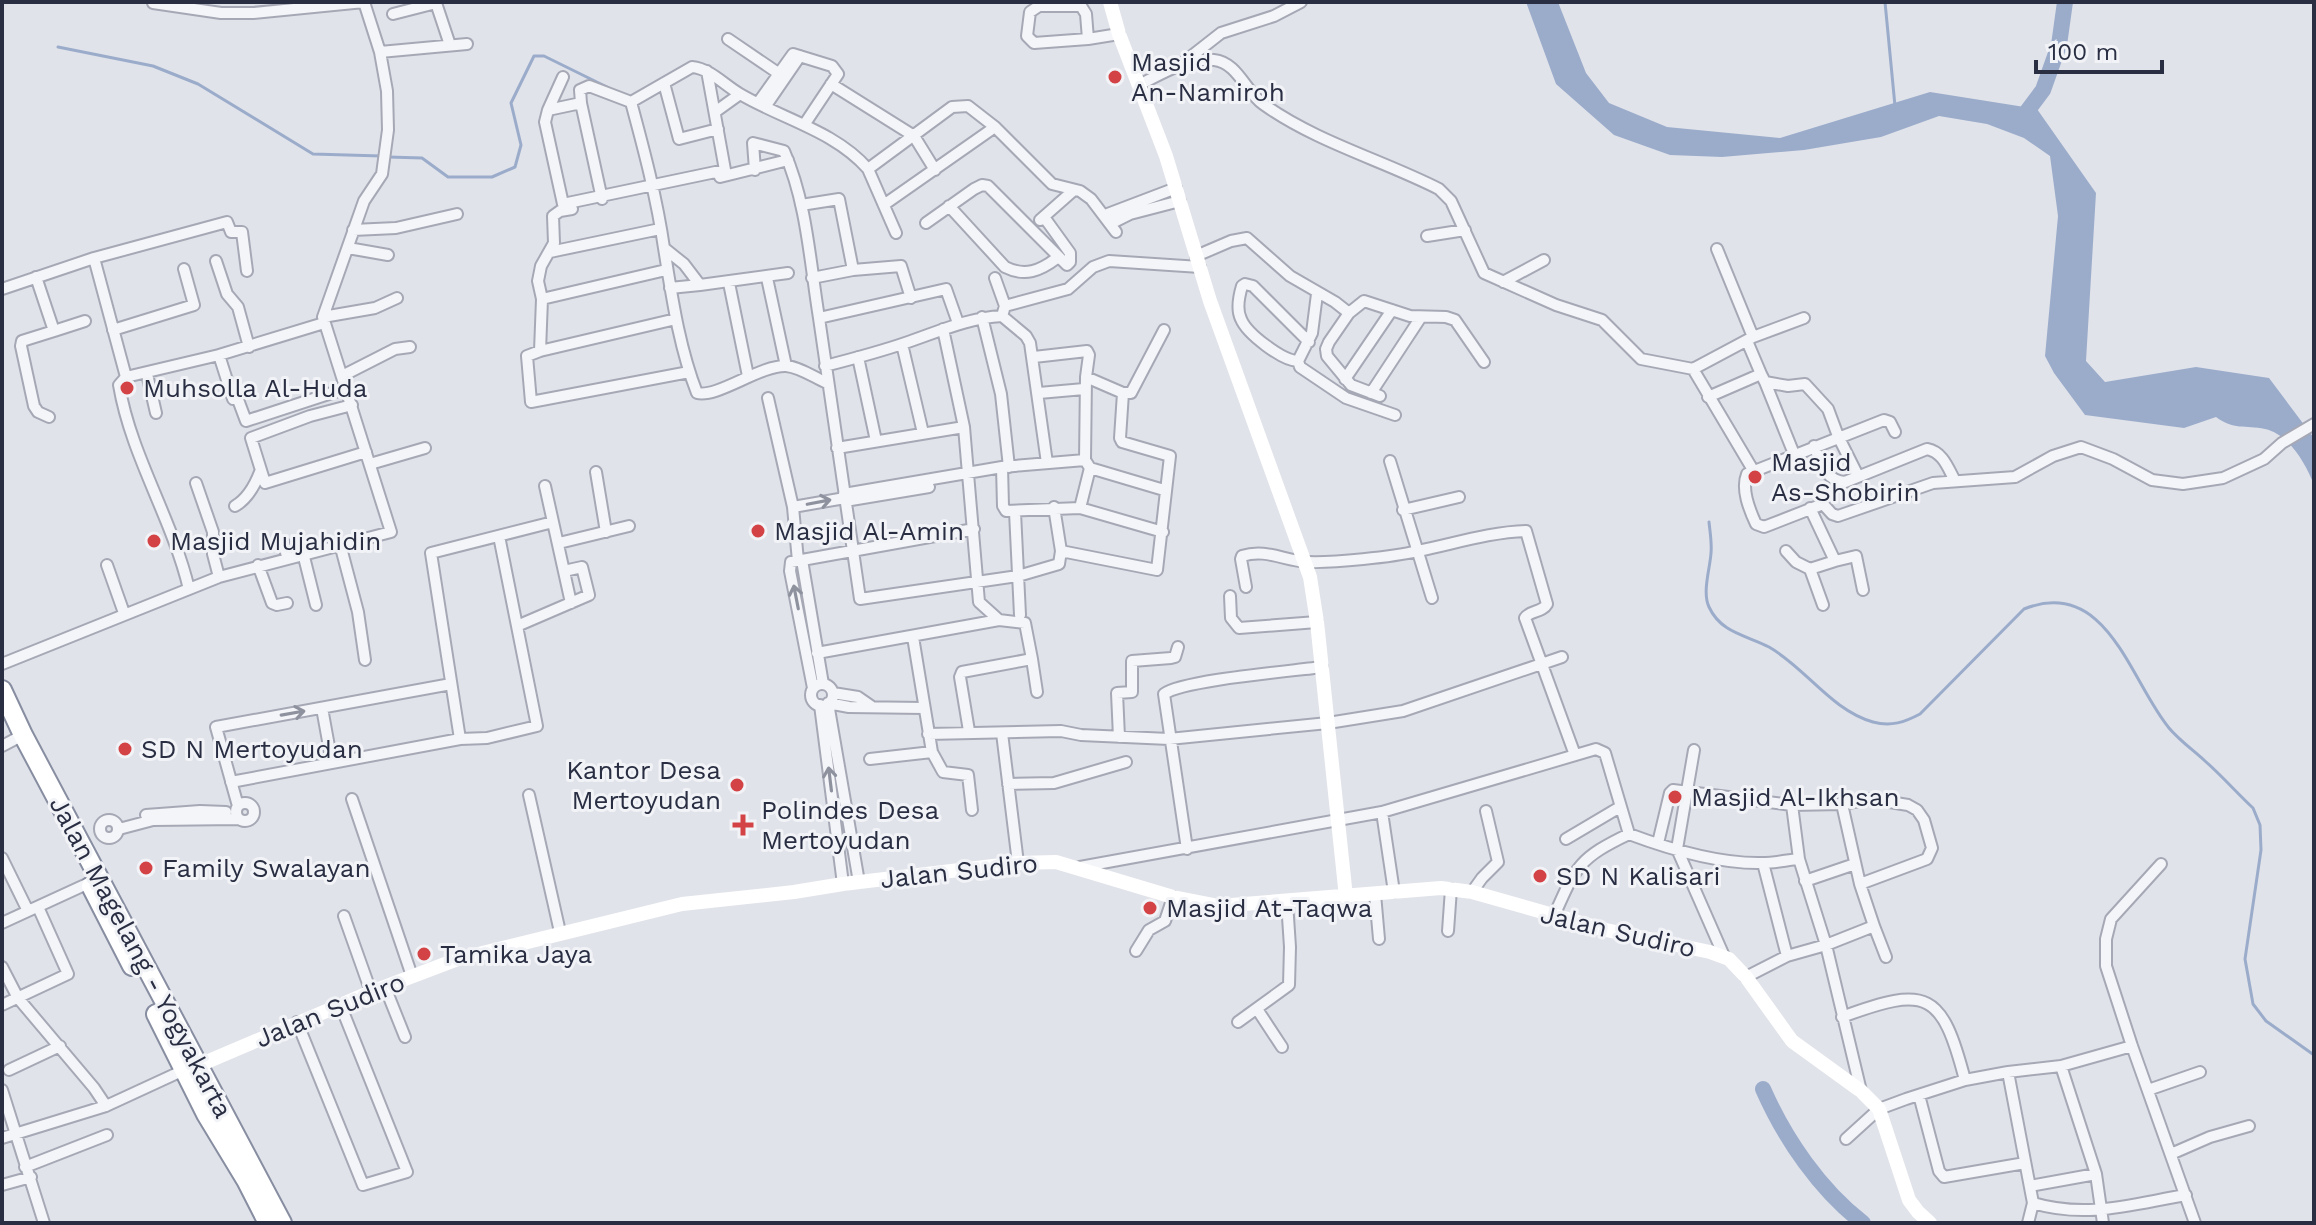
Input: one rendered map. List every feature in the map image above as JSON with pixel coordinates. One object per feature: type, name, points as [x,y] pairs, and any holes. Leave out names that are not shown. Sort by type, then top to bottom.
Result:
[{"type":"highway","name":"Jalan Magelang - Yogyakarta","points":[[2,690],[13,741],[80,840],[268,1223]]},
{"type":"highway","name":"Jalan Magelang - Yogyakarta","points":[[2,719],[190,1068],[282,1223]]},
{"type":"street","points":[[2,664],[219,577],[391,532],[323,320],[364,201],[382,174],[388,130],[387,91],[380,52],[364,2],[252,8],[221,13],[153,3]]},
{"type":"street","points":[[1110,2],[1178,194],[1226,347],[1306,562],[1317,622],[1346,897]]},
{"type":"street","points":[[1139,85],[1183,63],[1221,33],[1274,16],[1301,2]]},
{"type":"street","points":[[393,14],[436,3],[450,45]]},
{"type":"street","points":[[1088,39],[1086,14],[1081,6],[1039,6],[1030,12],[1027,36],[1030,41],[1088,39],[1119,34]]},
{"type":"street","points":[[728,39],[778,73]]},
{"type":"street","points":[[380,52],[467,44]]},
{"type":"street","points":[[762,105],[778,73],[793,54],[832,66],[838,74],[804,125]]},
{"type":"street","points":[[762,105],[800,56]]},
{"type":"street","points":[[1183,63],[1220,62],[1235,73],[1264,104],[1329,140],[1439,189],[1451,201],[1481,269],[1487,275],[1556,305],[1602,320],[1641,359],[1693,369],[1750,339],[1804,318]]},
{"type":"street","points":[[631,102],[692,67],[707,71],[740,94],[846,148],[868,169],[896,233]]},
{"type":"street","points":[[651,188],[725,170],[707,71]]},
{"type":"street","points":[[563,77],[545,122],[563,204],[755,170],[788,160]]},
{"type":"street","points":[[664,83],[679,139],[718,129]]},
{"type":"street","points":[[831,84],[914,136],[935,170]]},
{"type":"street","points":[[602,198],[580,90],[589,86],[631,102]]},
{"type":"street","points":[[715,112],[740,94]]},
{"type":"street","points":[[631,102],[664,248],[676,319],[697,393],[703,395],[748,376],[786,366],[827,383]]},
{"type":"street","points":[[548,110],[581,103]]},
{"type":"street","points":[[868,169],[956,105],[971,107],[1052,184],[1091,199],[1113,220],[1129,210],[1178,194]]},
{"type":"street","points":[[885,204],[995,127]]},
{"type":"street","points":[[755,170],[753,143],[784,151],[801,205],[860,599],[1018,576],[1059,564],[1061,551],[1054,507]]},
{"type":"street","points":[[926,223],[974,189],[988,186],[1067,265],[1071,258],[1044,217]]},
{"type":"street","points":[[1030,228],[1074,190]]},
{"type":"street","points":[[540,351],[542,299],[538,281],[541,266],[554,243],[553,216],[602,198]]},
{"type":"street","points":[[801,205],[839,199],[853,270]]},
{"type":"street","points":[[949,206],[1005,267],[1028,273],[1057,258]]},
{"type":"street","points":[[353,230],[396,228],[457,214]]},
{"type":"street","points":[[2,289],[94,258],[227,222],[231,232],[242,231],[247,271]]},
{"type":"street","points":[[550,252],[660,229]]},
{"type":"street","points":[[1427,236],[1465,230]]},
{"type":"street","points":[[825,366],[1068,289],[1093,267],[1109,261],[1198,261],[1231,241],[1247,238],[1290,276],[1349,313]]},
{"type":"street","points":[[348,248],[388,255]]},
{"type":"street","points":[[664,248],[684,264],[700,285]]},
{"type":"street","points":[[1717,249],[1794,454]]},
{"type":"street","points":[[94,258],[126,377]]},
{"type":"street","points":[[1503,282],[1544,260]]},
{"type":"street","points":[[216,261],[227,294],[236,302],[249,347]]},
{"type":"street","points":[[812,278],[853,270],[901,266],[911,298]]},
{"type":"street","points":[[113,330],[194,305],[184,269]]},
{"type":"street","points":[[542,299],[666,270]]},
{"type":"street","points":[[670,288],[729,283],[788,273]]},
{"type":"street","points":[[36,277],[54,331]]},
{"type":"street","points":[[767,278],[786,366]]},
{"type":"street","points":[[995,278],[1004,311],[1028,338],[1034,357],[1047,463]]},
{"type":"street","points":[[729,283],[748,376]]},
{"type":"street","points":[[1298,361],[1286,360],[1247,329],[1239,313],[1242,286],[1253,286],[1309,342]]},
{"type":"street","points":[[819,318],[946,289],[958,323]]},
{"type":"street","points":[[1317,294],[1316,318],[1309,342],[1298,361],[1300,367],[1346,398],[1395,415]]},
{"type":"street","points":[[189,589],[166,516],[139,456],[119,385],[126,377],[249,347],[323,320],[375,308],[397,298]]},
{"type":"street","points":[[1421,317],[1376,395],[1345,379],[1327,356],[1326,349],[1349,313],[1364,301],[1421,317],[1455,320],[1484,362]]},
{"type":"street","points":[[1345,379],[1392,310]]},
{"type":"street","points":[[982,317],[1001,394],[1006,467],[1003,507],[1006,511],[1080,508],[1163,532]]},
{"type":"street","points":[[676,319],[527,356],[531,402],[689,372]]},
{"type":"street","points":[[49,417],[38,412],[34,406],[21,343],[85,321]]},
{"type":"street","points":[[943,329],[964,427],[979,602],[999,620]]},
{"type":"street","points":[[1039,393],[1085,383],[1132,393],[1164,330]]},
{"type":"street","points":[[902,344],[923,433]]},
{"type":"street","points":[[342,376],[395,349],[410,347]]},
{"type":"street","points":[[1034,357],[1085,350],[1089,355],[1085,383],[1088,464],[1080,508]]},
{"type":"street","points":[[219,355],[233,399],[237,397],[246,421],[347,388]]},
{"type":"street","points":[[858,357],[876,441]]},
{"type":"street","points":[[1693,369],[1753,470]]},
{"type":"street","points":[[147,374],[156,413]]},
{"type":"street","points":[[1708,397],[1763,378],[1788,386],[1805,384],[1827,406],[1858,476]]},
{"type":"street","points":[[1061,551],[1157,570],[1170,456],[1126,445],[1121,440],[1123,393]]},
{"type":"street","points":[[768,398],[793,507],[797,561],[817,653],[818,686],[812,699],[849,707],[924,708]]},
{"type":"street","points":[[352,405],[310,416],[251,438],[260,472],[265,483],[366,452]]},
{"type":"street","points":[[1895,432],[1891,423],[1884,420],[1753,470],[1744,481],[1750,512],[1759,527],[1824,504],[1838,516],[1925,485],[2015,477],[2053,456],[2081,447],[2113,459],[2152,480],[2183,484],[2223,478],[2264,459],[2282,443],[2314,424]]},
{"type":"street","points":[[837,448],[964,427]]},
{"type":"street","points":[[1814,446],[1826,474],[1834,480],[1845,482],[1927,449],[1941,457],[1955,481]]},
{"type":"street","points":[[370,464],[425,448]]},
{"type":"street","points":[[1390,461],[1432,598]]},
{"type":"street","points":[[793,507],[866,496],[1006,467],[1047,463],[1088,464],[1164,490]]},
{"type":"street","points":[[235,506],[242,502],[260,472]]},
{"type":"street","points":[[596,472],[606,532]]},
{"type":"street","points":[[196,483],[213,532],[213,554],[219,577]]},
{"type":"street","points":[[545,486],[571,603]]},
{"type":"street","points":[[1403,510],[1459,497]]},
{"type":"street","points":[[1810,508],[1835,561]]},
{"type":"street","points":[[1015,512],[1020,615]]},
{"type":"street","points":[[460,739],[431,553],[553,522]]},
{"type":"street","points":[[559,543],[629,526]]},
{"type":"street","points":[[818,686],[790,571],[797,561],[974,529]]},
{"type":"street","points":[[1246,587],[1242,556],[1271,553],[1306,562],[1416,552],[1528,531],[1546,601],[1543,609],[1525,618],[1575,755]]},
{"type":"street","points":[[234,781],[460,739],[487,738],[537,726],[499,536]]},
{"type":"street","points":[[284,543],[287,557]]},
{"type":"street","points":[[340,544],[358,612],[365,660]]},
{"type":"street","points":[[1786,551],[1796,562],[1810,569],[1823,605]]},
{"type":"street","points":[[303,553],[316,605]]},
{"type":"street","points":[[1810,569],[1856,556],[1863,590]]},
{"type":"street","points":[[107,565],[124,613]]},
{"type":"street","points":[[258,565],[272,603],[287,603]]},
{"type":"street","points":[[517,626],[589,595],[582,567],[564,571]]},
{"type":"street","points":[[1230,596],[1231,618],[1239,628],[1317,622]]},
{"type":"street","points":[[817,653],[999,620],[1025,623],[1037,692]]},
{"type":"street","points":[[913,637],[932,752],[943,772],[968,775],[972,810]]},
{"type":"street","points":[[1119,737],[1117,693],[1132,692],[1132,661],[1175,657],[1178,647]]},
{"type":"street","points":[[928,734],[1061,731],[1169,739],[1328,723],[1403,711],[1562,657]]},
{"type":"street","points":[[969,731],[960,677],[962,672],[1032,659]]},
{"type":"street","points":[[1187,849],[1164,694],[1171,689],[1322,667]]},
{"type":"street","points":[[118,826],[239,810],[222,726],[451,684]]},
{"type":"street","points":[[818,686],[829,687],[827,701],[843,884]]},
{"type":"street","points":[[827,701],[858,697],[874,706]]},
{"type":"street","points":[[827,701],[859,882]]},
{"type":"street","points":[[322,708],[332,763]]},
{"type":"street","points":[[1002,733],[1018,863]]},
{"type":"street","points":[[1080,867],[1382,812],[1596,749],[1605,753],[1629,834]]},
{"type":"street","points":[[1694,750],[1677,849],[1724,956]]},
{"type":"street","points":[[870,759],[932,752]]},
{"type":"street","points":[[1008,784],[1054,783],[1126,762]]},
{"type":"street","points":[[1658,843],[1673,790],[1792,805],[1842,804],[1871,799],[1913,807],[1922,816],[1932,848],[1927,859],[1860,884]]},
{"type":"street","points":[[529,795],[560,932]]},
{"type":"street","points":[[352,799],[412,976]]},
{"type":"street","points":[[1842,804],[1860,884],[1886,957]]},
{"type":"street","points":[[1792,805],[1799,859],[1826,945],[1861,1091]]},
{"type":"street","points":[[1566,839],[1620,807]]},
{"type":"street","points":[[1472,892],[1498,862],[1486,811]]},
{"type":"street","points":[[1382,812],[1394,892]]},
{"type":"street","points":[[80,840],[110,819],[118,826]]},
{"type":"street","points":[[101,825],[100,832],[105,837]]},
{"type":"street","points":[[80,840],[113,838],[118,826]]},
{"type":"street","points":[[1554,916],[1578,865],[1590,854],[1629,834],[1677,849],[1729,860],[1763,863],[1799,859]]},
{"type":"street","points":[[2,858],[68,974],[2,1005]]},
{"type":"street","name":"Jalan Sudiro","points":[[190,1068],[340,1004],[458,959],[682,904],[1018,863],[1056,862],[1173,897],[1219,906],[1451,889],[1472,892],[1606,930],[1724,956],[1735,963],[1792,1041],[1861,1091],[1879,1109],[1909,1200],[1930,1223]]},
{"type":"street","points":[[1763,863],[1787,956]]},
{"type":"street","points":[[1805,881],[1855,864]]},
{"type":"street","points":[[2161,864],[2116,911],[2106,939],[2107,974],[2195,1223]]},
{"type":"street","points":[[2,923],[89,883]]},
{"type":"street","points":[[1448,931],[1451,889]]},
{"type":"street","points":[[1375,894],[1379,939]]},
{"type":"street","points":[[1136,951],[1149,930],[1164,923],[1173,897]]},
{"type":"street","points":[[1238,1022],[1289,983],[1287,902]]},
{"type":"street","points":[[344,916],[378,989],[405,1037]]},
{"type":"street","points":[[1746,977],[1787,956],[1874,926]]},
{"type":"street","points":[[2,967],[18,998],[106,1106]]},
{"type":"street","points":[[1842,1017],[1897,999],[1923,1002],[1938,1011],[1947,1022],[1965,1080]]},
{"type":"street","points":[[297,1022],[363,1185],[407,1172],[340,1004]]},
{"type":"street","points":[[1257,1009],[1282,1047]]},
{"type":"street","points":[[9,1070],[60,1046]]},
{"type":"street","points":[[1846,1139],[1879,1109],[1965,1080],[2061,1066],[2132,1046]]},
{"type":"street","points":[[2061,1066],[2096,1174],[2103,1223]]},
{"type":"street","points":[[2,1138],[106,1106],[190,1068]]},
{"type":"street","points":[[2008,1072],[2033,1203],[2028,1223]]},
{"type":"street","points":[[2148,1090],[2200,1072]]},
{"type":"street","points":[[2,1090],[44,1223]]},
{"type":"street","points":[[1919,1095],[1939,1171],[1944,1177],[2025,1163]]},
{"type":"street","points":[[2171,1154],[2210,1137],[2249,1126]]},
{"type":"street","points":[[2,1185],[107,1135]]},
{"type":"street","points":[[2030,1186],[2096,1174]]},
{"type":"street","points":[[2033,1203],[2077,1212],[2102,1211],[2186,1195]]},
{"type":"water","points":[[1526,2],[1558,2],[1586,73],[1609,103],[1667,127],[1780,138],[1930,92],[2037,109],[2096,193],[2086,361],[2105,382],[2196,367],[2269,378],[2314,438],[2314,485],[2289,443],[2265,429],[2234,425],[2216,417],[2184,428],[2085,415],[2045,356],[2058,216],[2050,156],[2024,138],[1987,124],[1939,116],[1881,137],[1804,150],[1722,157],[1670,155],[1614,135],[1556,84]]},
{"type":"waterway","points":[[1885,2],[1895,106]]},
{"type":"waterway","points":[[2019,122],[2043,90],[2059,45],[2065,2]]},
{"type":"waterway","points":[[58,47],[153,66],[198,84],[313,154],[381,156]]},
{"type":"waterway","points":[[388,157],[422,158],[448,177],[492,177],[515,167],[521,145],[511,103],[534,56],[544,56],[609,88]]},
{"type":"waterway","points":[[1709,522],[1711,549],[1706,594],[1714,616],[1727,628],[1769,647],[1831,699],[1873,722],[1898,723],[1920,714],[2024,609],[2052,603],[2076,607],[2096,620],[2113,638],[2169,728],[2253,808],[2260,825],[2261,850],[2245,959],[2253,1004],[2266,1021],[2314,1055]]},
{"type":"waterway","points":[[1763,1089],[1805,1162],[1832,1195],[1863,1223]]},
{"type":"place","name":"Masjid An-Namiroh","points":[[1115,77]]},
{"type":"place","name":"Muhsolla Al-Huda","points":[[127,388]]},
{"type":"place","name":"Masjid As-Shobirin","points":[[1755,477]]},
{"type":"place","name":"Masjid Al-Amin","points":[[758,531]]},
{"type":"place","name":"Masjid Mujahidin","points":[[154,541]]},
{"type":"place","name":"SD N Mertoyudan","points":[[125,749]]},
{"type":"place","name":"Kantor Desa Mertoyudan","points":[[737,785]]},
{"type":"place","name":"Masjid Al-Ikhsan","points":[[1675,797]]},
{"type":"place","name":"Polindes Desa Mertoyudan","points":[[743,825]]},
{"type":"place","name":"Family Swalayan","points":[[146,868]]},
{"type":"place","name":"SD N Kalisari","points":[[1540,876]]},
{"type":"place","name":"Masjid At-Taqwa","points":[[1150,908]]},
{"type":"place","name":"Tamika Jaya","points":[[424,954]]}]
